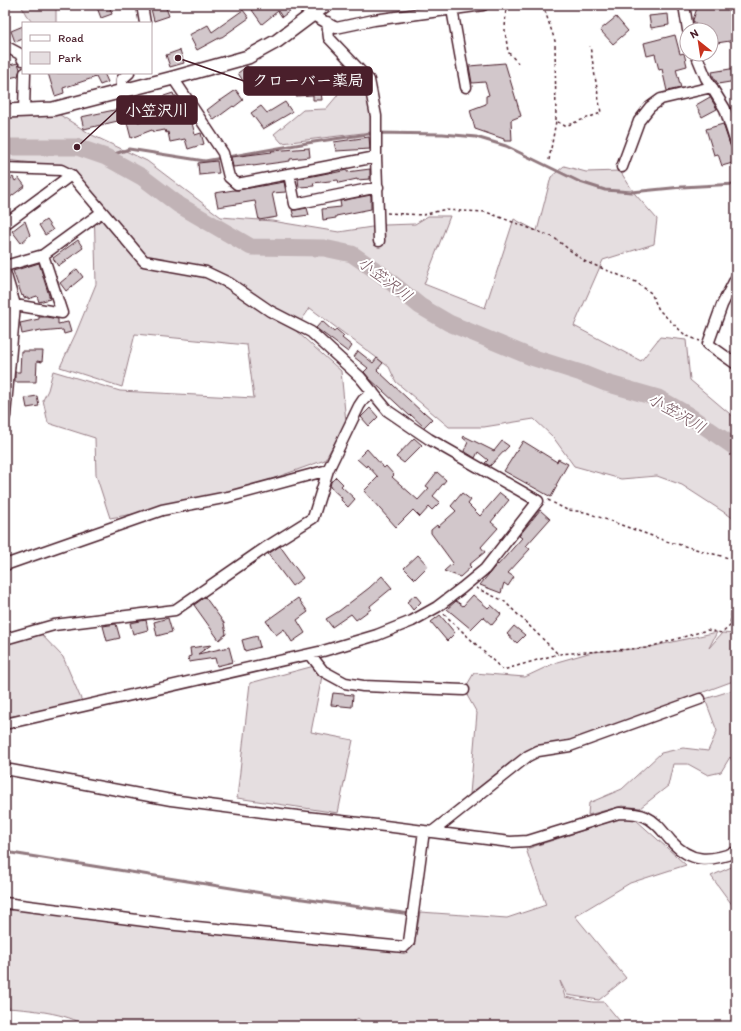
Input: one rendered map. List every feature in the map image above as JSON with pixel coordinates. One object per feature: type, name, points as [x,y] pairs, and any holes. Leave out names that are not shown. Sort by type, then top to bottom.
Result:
[{"type":"main road","points":[[5,111],[53,109],[173,78],[248,56],[278,41],[325,5]]},
{"type":"street","points":[[142,5],[146,22]]},
{"type":"street","points":[[313,15],[336,28],[374,20],[483,5]]},
{"type":"street","points":[[684,5],[687,22]]},
{"type":"street","points":[[455,8],[466,87]]},
{"type":"street","points":[[326,22],[329,38],[334,45],[369,80],[376,116],[379,241]]},
{"type":"street","points":[[5,46],[20,54],[22,58]]},
{"type":"street","points":[[699,62],[706,78],[725,109],[736,143]]},
{"type":"street","points":[[24,110],[25,74]]},
{"type":"street","points":[[122,91],[122,79],[128,74]]},
{"type":"street","points":[[173,78],[222,153],[229,177],[237,184],[376,157]]},
{"type":"street","points":[[622,167],[639,121],[650,107],[661,99],[712,87]]},
{"type":"street","points":[[5,168],[61,170],[71,175],[144,261],[206,272],[229,283],[270,311],[311,332],[360,377],[388,411],[429,439],[538,501],[485,570],[437,607],[412,622],[377,635],[310,654],[5,724]]},
{"type":"street","points":[[289,174],[295,204],[378,187]]},
{"type":"street","points":[[5,224],[71,175]]},
{"type":"street","points":[[5,266],[43,255],[102,212]]},
{"type":"street","points":[[15,305],[62,313],[43,255]]},
{"type":"street","points":[[5,272],[15,305],[5,416]]},
{"type":"street","points":[[736,278],[722,306],[708,344],[736,364]]},
{"type":"street","points":[[5,639],[54,625],[175,610],[265,548],[313,518],[328,470],[359,406],[363,400],[373,392]]},
{"type":"street","points":[[5,565],[162,510],[228,497],[328,470]]},
{"type":"street","points":[[310,654],[323,671],[345,683],[363,686],[464,690]]},
{"type":"street","points":[[5,903],[176,925],[404,947],[409,942],[428,831],[528,756],[538,751],[570,746],[700,699]]},
{"type":"street","points":[[5,769],[171,800],[510,842],[528,841],[619,813],[633,813],[646,817],[658,825],[671,841],[691,857],[705,859],[721,858],[736,852]]},
{"type":"path","points":[[506,5],[505,31],[508,52],[518,63]]},
{"type":"path","points":[[543,5],[555,41],[556,121],[549,160]]},
{"type":"path","points":[[556,121],[565,126],[601,113],[590,46]]},
{"type":"path","points":[[379,212],[423,215],[442,210],[486,212],[553,237],[584,261],[636,282],[651,293],[659,310],[685,335],[708,344]]},
{"type":"path","points":[[538,501],[548,500],[567,510],[585,512],[666,541],[736,560]]},
{"type":"path","points":[[437,607],[504,670],[558,654],[646,648],[708,630],[722,633],[730,626],[736,583]]},
{"type":"path","points":[[467,584],[504,601],[558,654]]},
{"type":"green space","points":[[21,5],[55,5],[56,22],[32,22],[26,15]]},
{"type":"green space","points":[[348,65],[370,85],[371,132],[282,143],[274,134],[303,110],[326,109],[337,96]]},
{"type":"green space","points":[[5,112],[57,113],[92,135],[147,161],[221,217],[272,221],[339,232],[385,225],[415,224],[428,216],[450,216],[424,284],[485,308],[514,219],[537,231],[551,177],[564,166],[586,172],[620,171],[635,194],[657,219],[654,244],[603,260],[574,326],[641,361],[660,337],[686,340],[690,380],[736,419],[736,520],[682,485],[657,476],[621,479],[574,466],[553,437],[534,419],[484,427],[449,427],[396,382],[389,367],[310,308],[295,330],[341,371],[346,422],[325,460],[210,501],[110,518],[96,475],[95,438],[48,423],[43,400],[48,390],[53,371],[120,391],[254,398],[247,345],[135,334],[122,387],[60,367],[96,284],[94,203],[64,166],[5,160]]},
{"type":"green space","points":[[717,632],[709,648],[722,633],[736,634],[736,680],[571,741],[527,750],[470,794],[477,713],[464,690],[474,673],[525,677],[557,662],[592,652],[646,648]]},
{"type":"green space","points":[[40,633],[63,657],[84,706],[5,717],[5,643]]},
{"type":"green space","points":[[318,665],[323,671],[311,732],[353,740],[338,813],[237,798],[250,683]]},
{"type":"green space","points":[[736,689],[736,757],[733,762],[730,757],[721,772],[708,775],[688,764],[673,764],[668,786],[640,808],[622,806],[588,815],[589,803],[622,789],[661,753],[683,748],[708,751],[717,731],[705,699]]},
{"type":"green space","points":[[624,817],[636,820],[686,865],[630,883],[575,916],[626,978],[599,1000],[567,995],[560,981],[565,997],[593,1002],[604,1002],[624,1026],[367,1026],[358,1018],[347,1026],[86,1026],[69,1018],[58,1015],[24,1009],[5,1008],[5,903],[404,947],[417,930],[420,912],[507,918],[546,905],[526,849]]},
{"type":"green space","points":[[736,865],[736,910],[711,876]]},
{"type":"building","points":[[96,5],[109,5],[112,14],[101,18]]},
{"type":"building","points":[[150,5],[165,5],[169,16],[154,21]]},
{"type":"building","points":[[259,5],[287,5],[291,10],[282,17],[278,11],[262,24],[252,10]]},
{"type":"building","points":[[698,5],[712,7],[713,5],[716,5],[736,13],[732,31],[736,30],[736,40],[719,43],[719,22],[693,22]]},
{"type":"building","points":[[243,10],[249,18],[222,37],[197,50],[189,35],[208,25],[212,32]]},
{"type":"building","points":[[668,14],[669,25],[651,28],[649,16]]},
{"type":"building","points":[[616,17],[628,31],[613,44],[600,30]]},
{"type":"building","points":[[22,26],[22,39],[15,42],[11,31]]},
{"type":"building","points":[[675,35],[679,50],[679,62],[686,62],[687,66],[676,69],[681,88],[667,91],[662,69],[659,70],[655,54],[647,56],[644,43]]},
{"type":"building","points":[[180,50],[184,63],[170,67],[166,55]]},
{"type":"building","points":[[18,63],[20,69],[18,76],[5,79],[5,66]]},
{"type":"building","points":[[505,63],[521,116],[511,120],[512,141],[504,141],[504,139],[475,129],[470,110],[486,104],[486,96],[489,95],[485,82],[472,83],[469,66]]},
{"type":"building","points":[[247,66],[255,77],[245,84],[238,73]]},
{"type":"building","points":[[736,68],[736,81],[718,84],[713,76],[712,72]]},
{"type":"building","points":[[48,74],[104,74],[108,82],[100,85],[96,77],[63,88],[64,93],[55,96]]},
{"type":"building","points":[[268,78],[274,88],[263,95],[257,85]]},
{"type":"building","points":[[320,82],[322,100],[313,100],[313,95],[296,96],[295,84]]},
{"type":"building","points":[[236,90],[243,100],[214,120],[207,110]]},
{"type":"building","points":[[173,93],[174,96],[176,96],[186,120],[191,119],[195,135],[201,133],[204,144],[188,149],[185,139],[170,142],[168,132],[166,133],[165,130],[153,132],[152,130],[131,138],[126,119],[84,129],[81,117],[119,109],[140,116],[136,117],[138,122],[154,119],[149,101]]},
{"type":"building","points":[[710,97],[717,109],[702,117],[696,105]]},
{"type":"building","points":[[285,102],[292,112],[263,129],[251,113],[261,106],[267,113]]},
{"type":"building","points":[[723,124],[730,145],[732,148],[736,149],[736,162],[722,166],[718,154],[714,155],[706,129]]},
{"type":"building","points":[[369,137],[370,149],[336,151],[334,142]]},
{"type":"building","points":[[309,148],[310,157],[253,166],[233,167],[231,157],[272,152],[271,151]]},
{"type":"building","points":[[217,161],[219,173],[199,175],[198,163]]},
{"type":"building","points":[[370,169],[370,179],[357,179],[339,183],[338,180],[313,183],[314,186],[299,187],[298,179],[347,170],[347,172]]},
{"type":"building","points":[[13,177],[15,181],[19,178],[25,186],[5,201],[5,183]]},
{"type":"building","points":[[284,182],[286,192],[272,193],[277,217],[259,220],[255,201],[218,207],[215,193]]},
{"type":"building","points":[[371,195],[371,209],[323,220],[322,209],[341,207],[340,201]]},
{"type":"building","points":[[307,208],[309,215],[294,217],[292,210]]},
{"type":"building","points":[[46,220],[53,230],[45,235],[39,225]]},
{"type":"building","points":[[25,221],[30,235],[21,243],[12,231]]},
{"type":"building","points":[[78,240],[83,248],[58,266],[53,258]]},
{"type":"building","points":[[39,263],[50,299],[39,302],[37,296],[28,299],[28,297],[24,298],[23,295],[22,296],[13,271]]},
{"type":"building","points":[[77,269],[83,277],[66,291],[60,283]]},
{"type":"building","points":[[39,317],[58,319],[58,324],[68,322],[71,332],[64,334],[63,330],[41,332],[41,330],[22,334],[20,323],[39,319]]},
{"type":"building","points":[[322,321],[334,332],[336,329],[344,336],[342,338],[352,346],[348,352],[316,328]]},
{"type":"building","points":[[21,351],[43,351],[42,362],[37,361],[36,382],[15,382],[15,372],[20,372]]},
{"type":"building","points":[[358,351],[373,363],[377,358],[383,363],[377,370],[423,413],[424,412],[432,419],[424,427],[369,378],[364,372],[368,368],[354,357]]},
{"type":"building","points":[[37,396],[39,406],[27,408],[25,398]]},
{"type":"building","points":[[370,408],[378,417],[369,426],[361,417]]},
{"type":"building","points":[[464,436],[494,451],[502,441],[509,446],[490,466],[485,463],[488,460],[478,452],[475,458],[464,451],[468,442],[463,438]]},
{"type":"building","points":[[414,438],[422,445],[404,463],[396,457]]},
{"type":"building","points":[[523,441],[557,462],[558,459],[568,464],[551,497],[504,471]]},
{"type":"building","points":[[367,449],[384,468],[386,466],[394,475],[392,477],[418,500],[429,488],[426,486],[437,472],[446,480],[433,496],[440,502],[432,510],[429,507],[420,517],[413,510],[396,527],[364,491],[378,477],[367,465],[366,467],[357,459]]},
{"type":"building","points":[[336,477],[343,484],[341,486],[355,499],[348,507],[341,500],[342,498],[330,487],[331,482]]},
{"type":"building","points":[[462,493],[471,500],[468,504],[480,516],[500,493],[509,500],[491,522],[498,528],[481,547],[485,552],[469,565],[471,567],[460,577],[444,571],[453,563],[431,533],[431,530],[437,525],[438,527],[456,511],[451,506]]},
{"type":"building","points":[[540,510],[550,519],[526,546],[530,549],[508,573],[514,577],[508,586],[504,583],[501,593],[480,585],[497,564],[498,565],[522,538],[519,536]]},
{"type":"building","points":[[280,546],[303,578],[292,586],[268,554]]},
{"type":"building","points":[[418,555],[428,566],[415,579],[404,568]]},
{"type":"building","points":[[382,576],[392,588],[370,606],[371,609],[356,620],[351,614],[332,627],[326,619],[369,588]]},
{"type":"building","points":[[415,595],[421,602],[413,610],[407,602]]},
{"type":"building","points":[[473,595],[488,608],[491,605],[501,614],[492,625],[483,617],[471,629],[447,609],[456,601],[463,606]]},
{"type":"building","points":[[205,597],[224,623],[226,634],[219,640],[194,605]]},
{"type":"building","points":[[298,598],[308,612],[297,620],[305,633],[292,642],[284,629],[276,635],[266,621]]},
{"type":"building","points":[[440,615],[455,633],[447,641],[431,622]]},
{"type":"building","points":[[168,618],[172,632],[157,636],[154,622]]},
{"type":"building","points":[[146,620],[148,630],[133,634],[130,623]]},
{"type":"building","points":[[116,624],[120,638],[107,641],[103,626]]},
{"type":"building","points":[[514,626],[525,635],[517,643],[507,634]]},
{"type":"building","points":[[257,636],[260,647],[245,651],[242,640]]},
{"type":"building","points":[[211,645],[198,654],[229,647],[233,662],[217,666],[215,658],[189,662],[188,657],[191,656],[190,648]]},
{"type":"building","points":[[333,693],[353,695],[352,707],[331,705]]},
{"type":"waterway","points":[[106,157],[129,149],[205,161],[375,133],[443,134],[476,137],[506,146],[580,182],[605,190],[632,192],[736,184]]},
{"type":"waterway","name":"小笠沢川","points":[[5,147],[77,147],[106,157],[142,177],[179,205],[251,247],[324,248],[352,254],[381,274],[420,306],[449,323],[531,357],[581,373],[606,383],[658,398],[688,415],[736,448]]},
{"type":"waterway","points":[[5,852],[281,896],[410,914]]},
{"type":"place","name":"クローバー薬局","points":[[178,58]]},
{"type":"place","name":"小笠沢川","points":[[77,147]]}]
